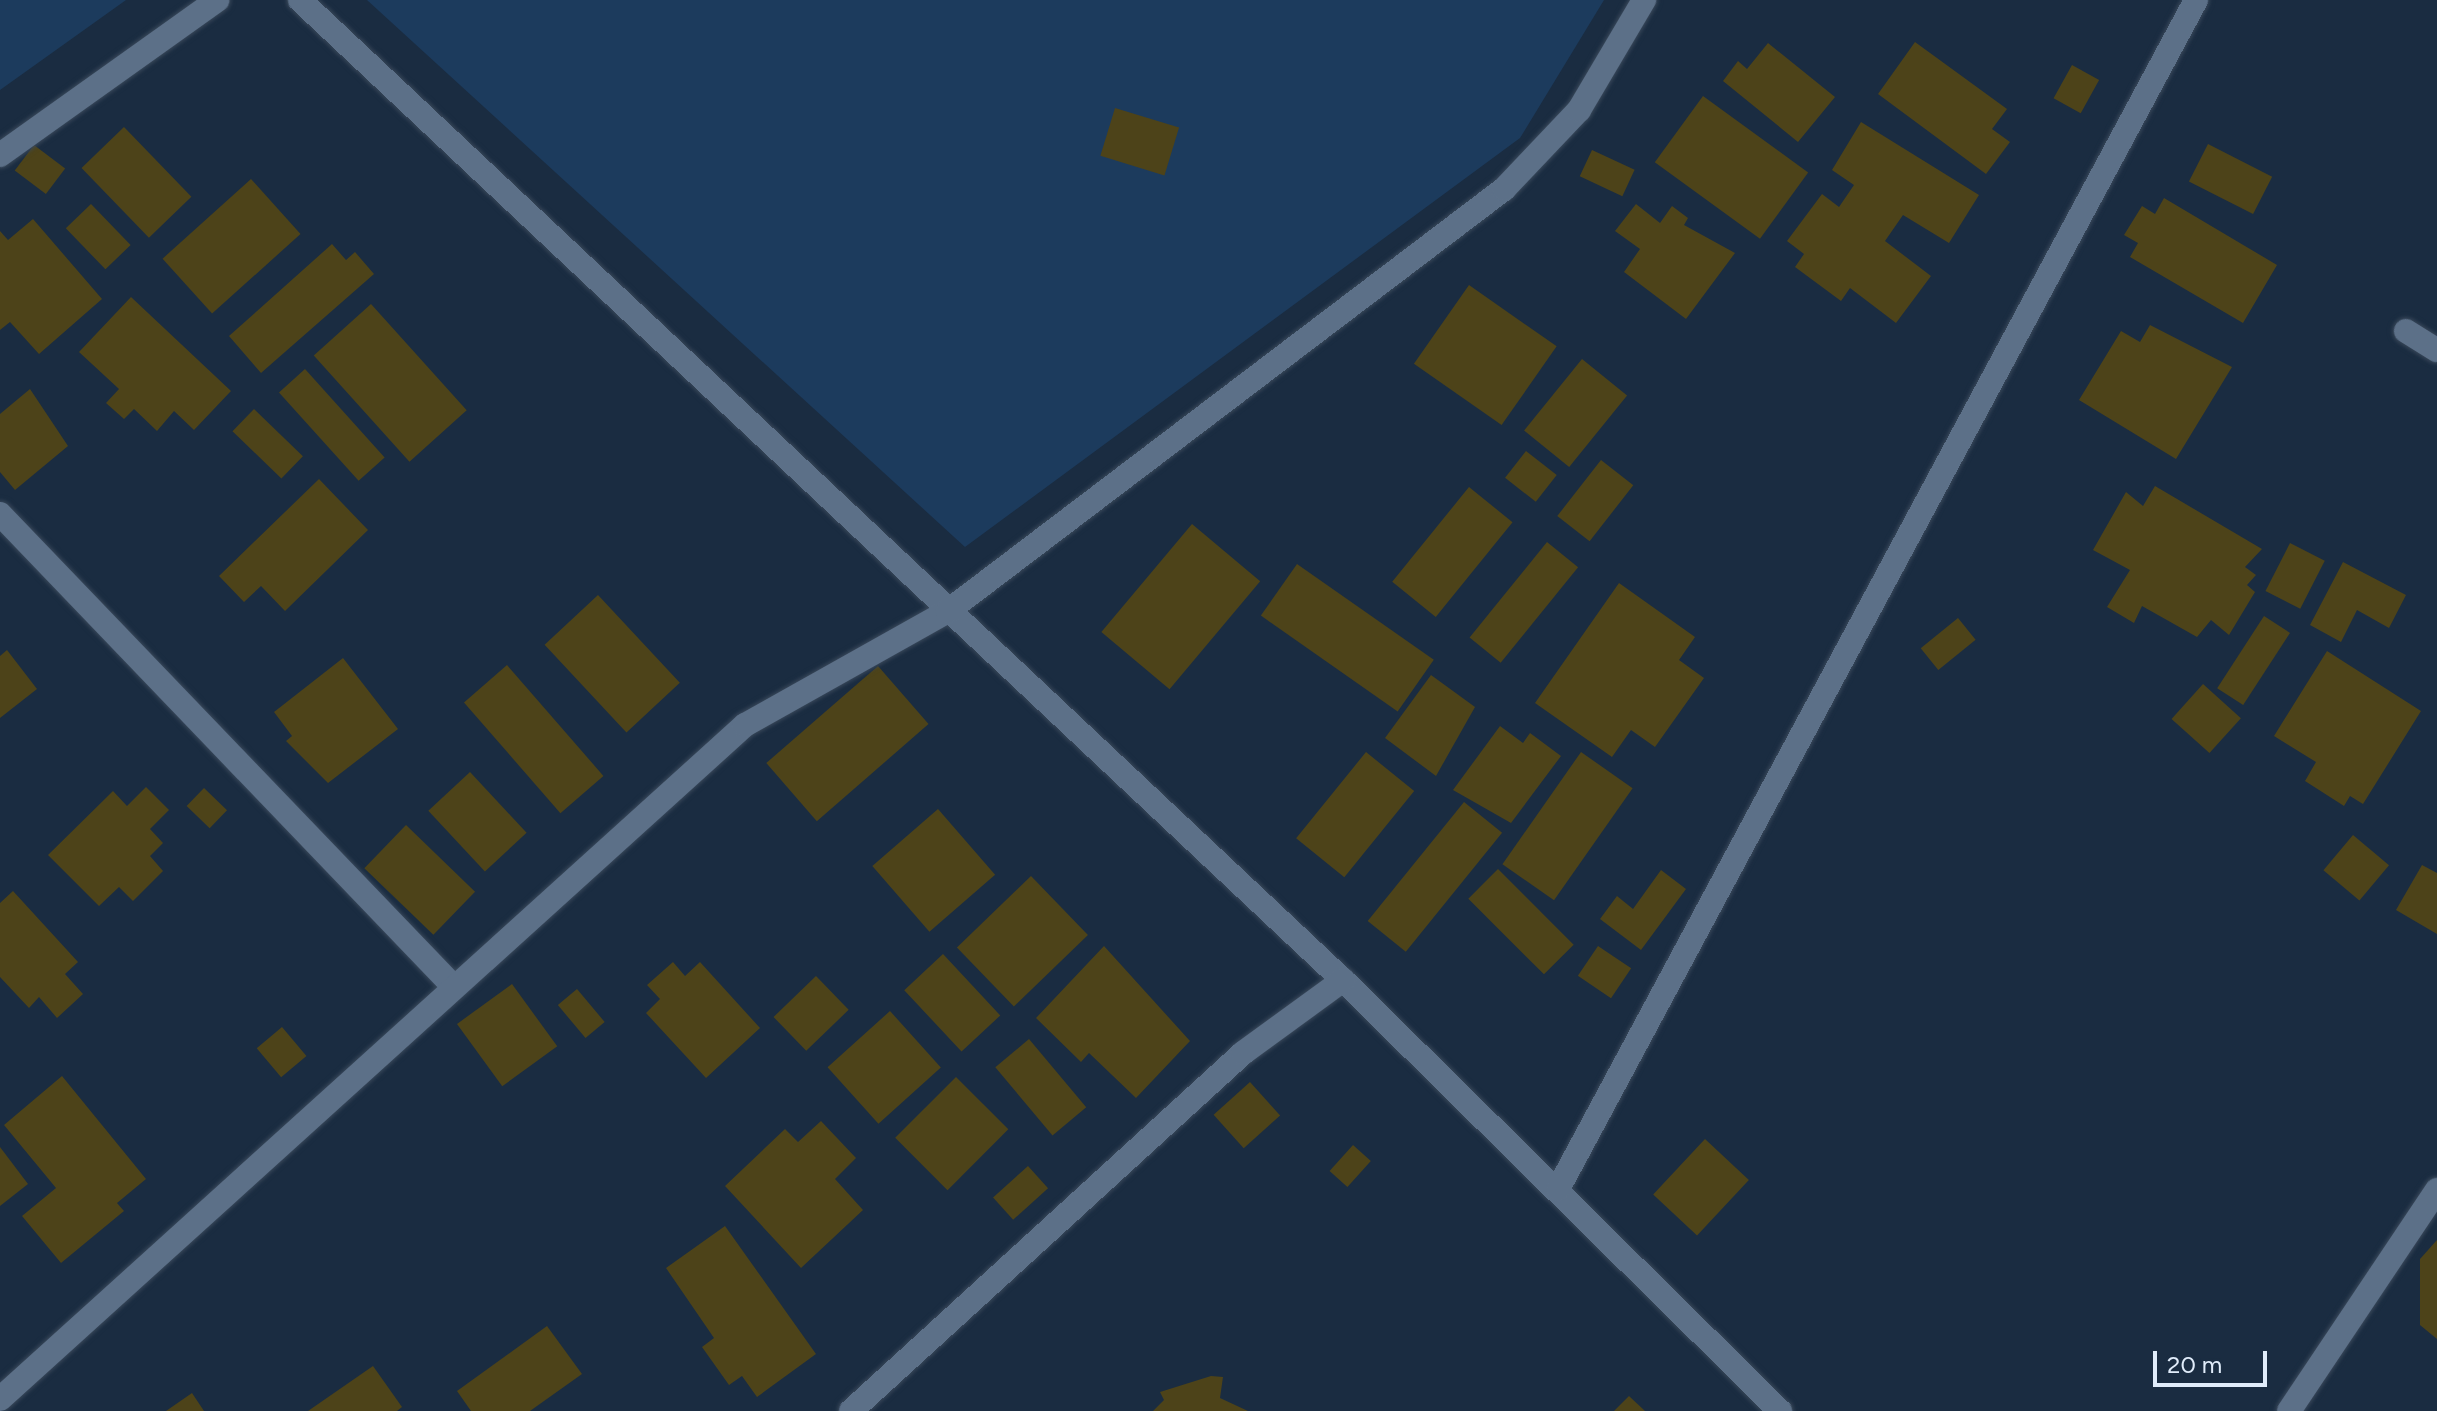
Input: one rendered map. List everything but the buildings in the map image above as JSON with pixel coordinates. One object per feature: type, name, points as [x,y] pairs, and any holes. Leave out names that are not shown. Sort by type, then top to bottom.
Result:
[{"type":"street","points":[[0,155],[217,0]]},
{"type":"street","points":[[300,0],[1343,980],[1780,1411]]},
{"type":"street","points":[[0,1399],[452,985],[745,725],[948,611],[1504,189],[1579,110],[1644,0]]},
{"type":"street","points":[[1558,1189],[2196,0]]},
{"type":"street","points":[[2406,331],[2437,350]]},
{"type":"street","points":[[0,514],[452,985]]},
{"type":"street","points":[[851,1411],[1243,1053],[1343,980]]},
{"type":"street","points":[[2289,1411],[2437,1190]]},
{"type":"shaded area","points":[[0,0],[126,0],[0,90]]},
{"type":"shaded area","points":[[367,0],[1604,0],[1520,138],[965,547]]}]
